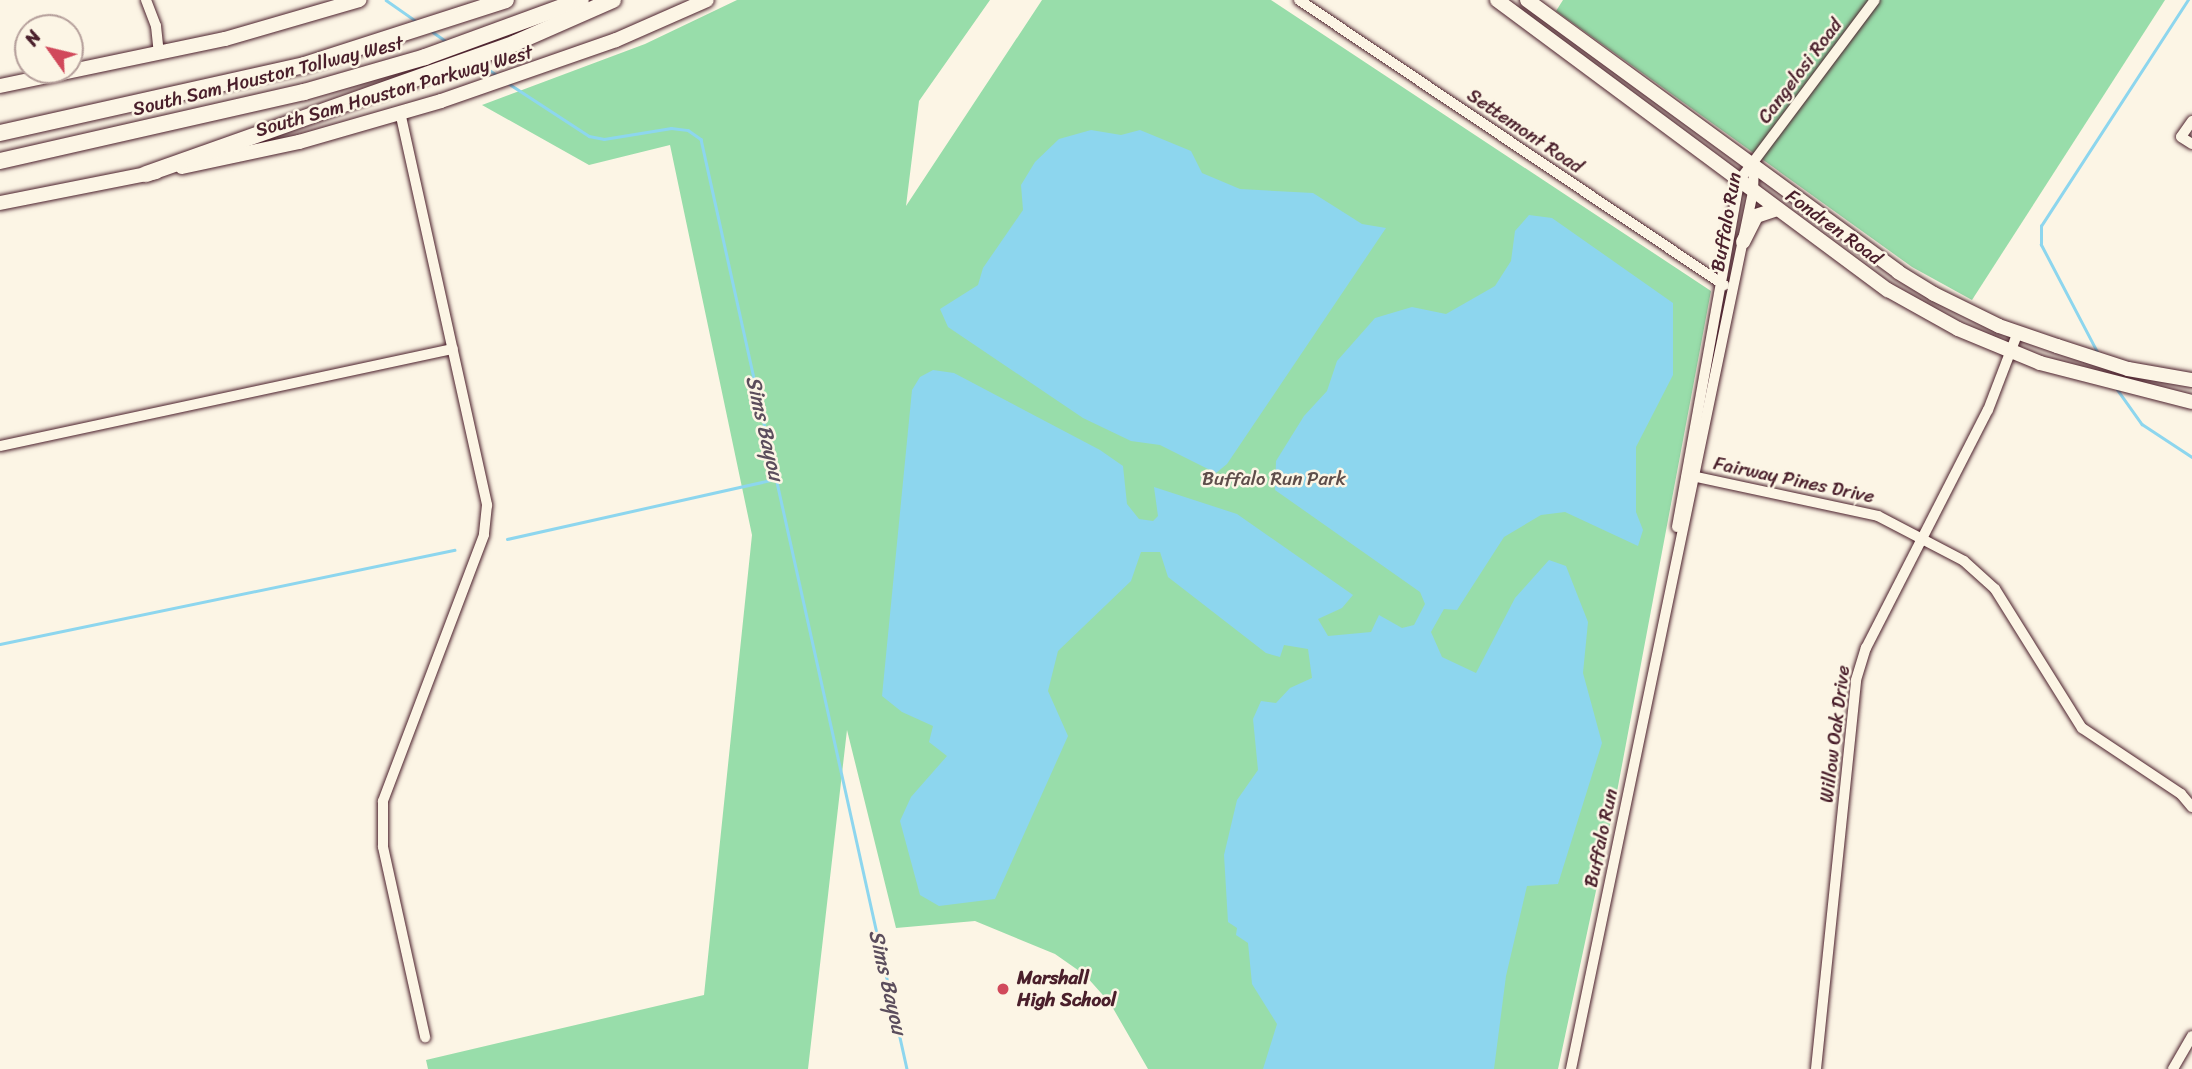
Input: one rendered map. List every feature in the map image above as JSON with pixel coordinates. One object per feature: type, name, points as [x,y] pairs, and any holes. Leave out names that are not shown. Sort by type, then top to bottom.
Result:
[{"type":"highway","name":"South Sam Houston Tollway West","points":[[0,133],[163,98],[397,38],[506,0]]},
{"type":"highway","name":"South Sam Houston Tollway West","points":[[0,161],[169,124],[425,57],[581,0]]},
{"type":"highway","points":[[146,174],[515,43],[613,0]]},
{"type":"main road","name":"South Sam Houston Parkway West","points":[[0,203],[299,142],[441,101],[547,66],[707,0]]},
{"type":"main road","name":"Fondren Road","points":[[1497,0],[1888,290],[1958,329],[2010,352],[2192,402]]},
{"type":"main road","name":"Fondren Road","points":[[1527,0],[1898,272],[1999,326],[2127,369],[2192,380]]},
{"type":"main road","points":[[0,86],[159,54],[352,2]]},
{"type":"main road","points":[[1552,41],[1563,26]]},
{"type":"main road","points":[[1654,118],[1666,101]]},
{"type":"main road","points":[[1743,242],[1756,216],[1777,209]]},
{"type":"main road","points":[[1888,290],[1898,272]]},
{"type":"street","points":[[146,0],[156,26],[159,54]]},
{"type":"street","name":"Settemont Road","points":[[1299,0],[1732,290]]},
{"type":"street","name":"Cangelosi Road","points":[[1754,164],[1875,0]]},
{"type":"street","points":[[400,112],[486,497],[487,516],[484,535],[390,778],[381,826],[425,1037]]},
{"type":"street","points":[[2192,121],[2181,137],[2192,144]]},
{"type":"street","name":"Buffalo Run","points":[[1689,475],[1743,242],[1753,192],[1754,164]]},
{"type":"street","name":"Buffalo Run","points":[[1571,1069],[1666,614],[1718,282],[1739,181],[1754,164]]},
{"type":"street","name":"Willow Oak Drive","points":[[1816,1069],[1856,680],[1866,648],[1987,410],[2018,332]]},
{"type":"street","points":[[0,446],[453,349]]},
{"type":"street","points":[[2164,395],[2167,374]]},
{"type":"street","name":"Fairway Pines Drive","points":[[1689,475],[1878,516],[1924,537],[1964,561],[1995,589],[2082,728],[2181,794],[2192,807]]},
{"type":"street","points":[[2173,1069],[2192,1037]]},
{"type":"green space","name":"Buffalo Run Park","points":[[737,0],[990,0],[919,101],[906,206],[1042,0],[1271,0],[1711,291],[1616,797],[1558,1069],[1148,1069],[1110,1003],[1085,975],[1055,954],[975,921],[896,928],[847,730],[808,1069],[428,1069],[426,1060],[704,995],[752,535],[670,145],[589,165],[482,105],[645,44]]},
{"type":"green space","points":[[1563,0],[2165,0],[1972,300],[1912,267],[1556,11]]},
{"type":"water","points":[[1091,130],[1121,135],[1140,130],[1191,151],[1202,173],[1240,189],[1313,193],[1362,224],[1386,228],[1227,464],[1216,473],[1160,445],[1131,441],[1083,418],[948,327],[940,309],[978,285],[983,268],[1023,210],[1021,185],[1035,162],[1059,139]]},
{"type":"water","points":[[1529,215],[1552,218],[1673,303],[1673,375],[1636,447],[1636,512],[1643,530],[1638,546],[1565,512],[1541,515],[1504,537],[1457,610],[1444,609],[1431,632],[1442,657],[1476,673],[1515,598],[1549,560],[1566,566],[1588,622],[1583,673],[1602,743],[1558,884],[1527,886],[1506,976],[1494,1069],[1263,1069],[1277,1024],[1252,984],[1248,943],[1236,935],[1237,928],[1228,922],[1224,855],[1237,800],[1258,770],[1253,719],[1261,701],[1276,703],[1290,688],[1312,678],[1308,649],[1284,645],[1280,657],[1266,653],[1168,577],[1160,552],[1141,552],[1131,581],[1058,651],[1048,691],[1068,736],[995,899],[939,906],[920,895],[900,821],[911,797],[947,756],[929,742],[933,726],[902,712],[882,696],[912,390],[920,377],[933,370],[954,373],[1100,450],[1123,466],[1127,504],[1139,519],[1153,521],[1158,516],[1154,487],[1237,514],[1353,595],[1342,608],[1318,619],[1328,636],[1371,632],[1379,615],[1402,628],[1414,625],[1425,604],[1420,592],[1275,490],[1276,461],[1304,416],[1327,391],[1337,361],[1375,318],[1412,307],[1446,314],[1495,286],[1511,261],[1515,231]]},
{"type":"waterway","name":"Sims Bayou","points":[[386,0],[418,22]]},
{"type":"waterway","points":[[2097,352],[2041,245],[2041,226],[2188,0]]},
{"type":"waterway","name":"Sims Bayou","points":[[430,30],[447,42]]},
{"type":"waterway","name":"Sims Bayou","points":[[479,63],[497,75]]},
{"type":"waterway","name":"Sims Bayou","points":[[508,83],[589,136],[604,139],[671,128],[688,130],[701,139],[907,1069]]},
{"type":"waterway","points":[[2117,389],[2142,424],[2192,457]]},
{"type":"waterway","points":[[507,539],[779,478]]},
{"type":"waterway","points":[[0,644],[454,550]]},
{"type":"place","name":"Marshall High School","points":[[1003,989]]}]
